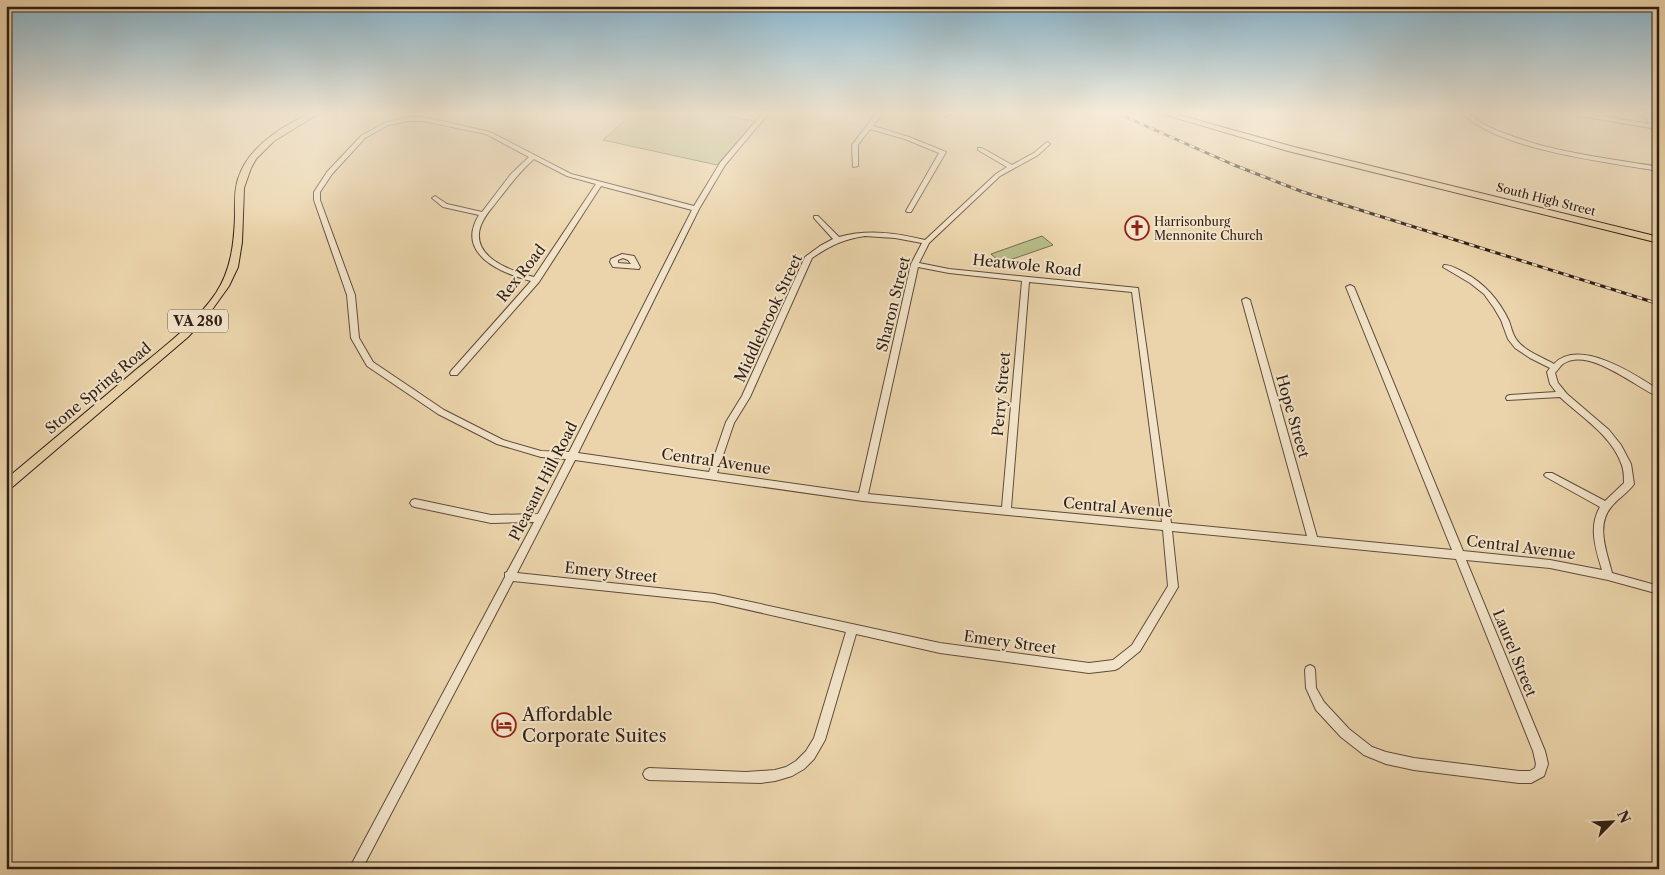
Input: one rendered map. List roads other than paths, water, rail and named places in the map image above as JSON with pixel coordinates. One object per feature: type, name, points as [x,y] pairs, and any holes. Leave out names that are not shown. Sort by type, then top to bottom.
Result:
[{"type":"main road","name":"Stone Spring Road","points":[[6,486],[184,335],[208,309],[227,282],[237,253],[240,191],[245,171],[255,155]]},
{"type":"main road","name":"South High Street","points":[[1315,155],[1659,240]]},
{"type":"street","name":"Central Avenue","points":[[346,155],[329,173],[317,192],[317,200],[351,295],[354,338],[370,364],[441,412],[500,442],[541,454],[573,456],[863,497],[1550,564],[1608,576],[1659,590]]},
{"type":"street","name":"Pleasant Hill Road","points":[[355,869],[541,518],[696,209],[722,164],[730,155]]},
{"type":"street","points":[[854,155],[854,166]]},
{"type":"street","points":[[909,211],[941,155]]},
{"type":"street","points":[[989,155],[1011,167]]},
{"type":"street","name":"Sharon Street","points":[[863,497],[915,264],[926,242],[998,175],[1034,155]]},
{"type":"street","points":[[1587,155],[1659,169]]},
{"type":"street","name":"Central Avenue","points":[[533,156],[569,175],[696,209]]},
{"type":"street","points":[[533,156],[521,165],[484,214],[476,230],[478,246],[489,260],[512,274],[536,280]]},
{"type":"street","name":"Rex Road","points":[[454,373],[536,280],[600,183]]},
{"type":"street","points":[[435,198],[445,206],[484,214]]},
{"type":"street","points":[[816,217],[837,239]]},
{"type":"street","name":"Middlebrook Street","points":[[712,475],[730,422],[746,397],[806,262],[816,251],[837,239],[853,235],[888,233],[926,242]]},
{"type":"street","name":"Heatwole Road","points":[[915,264],[949,271],[1136,290]]},
{"type":"street","points":[[1446,267],[1484,289],[1495,302],[1515,343],[1554,367]]},
{"type":"street","name":"Perry Street","points":[[1006,511],[1026,279]]},
{"type":"street","name":"Laurel Street","points":[[1310,670],[1311,688],[1320,706],[1345,733],[1368,751],[1386,758],[1414,764],[1519,777],[1531,777],[1540,772],[1542,764],[1539,751],[1350,287]]},
{"type":"street","name":"Emery Street","points":[[509,576],[714,598],[940,648],[1089,668],[1115,665],[1136,648],[1173,586],[1136,290]]},
{"type":"street","name":"Hope Street","points":[[1246,300],[1313,540]]},
{"type":"street","points":[[1608,576],[1598,532],[1600,516],[1606,506],[1629,484],[1630,474],[1626,459],[1608,434],[1554,385],[1551,378],[1554,367],[1559,362],[1572,358],[1594,360],[1624,372],[1659,394]]},
{"type":"street","points":[[1510,398],[1563,394]]},
{"type":"street","points":[[1549,475],[1606,506]]},
{"type":"street","points":[[415,503],[491,519],[541,518]]},
{"type":"street","points":[[649,774],[760,778],[780,775],[800,765],[812,753],[819,740],[852,629]]},
{"type":"railway","points":[[1211,155],[1303,192],[1659,304]]},
{"type":"place","name":"Harrisonburg Mennonite Church","points":[[1137,228]]},
{"type":"place","name":"Affordable Corporate Suites","points":[[504,725]]}]
